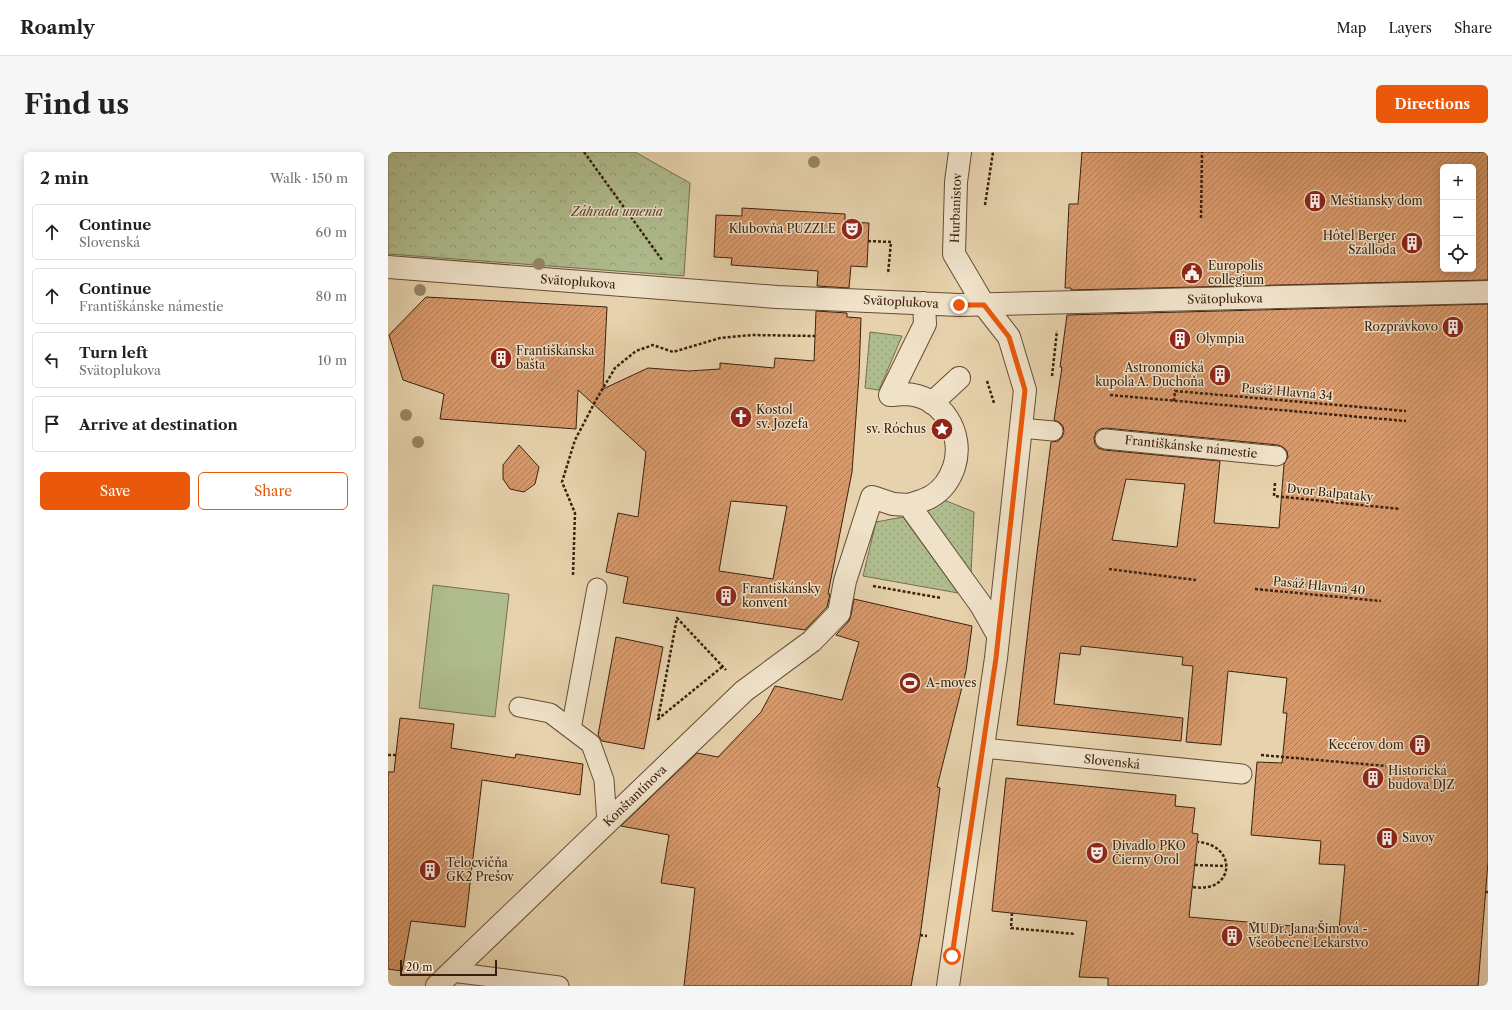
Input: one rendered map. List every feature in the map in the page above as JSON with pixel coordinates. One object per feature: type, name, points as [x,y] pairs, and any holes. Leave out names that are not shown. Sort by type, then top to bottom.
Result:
[{"type":"street","name":"Hurbanistov","points":[[960,152],[956,182],[954,254],[984,305]]},
{"type":"street","name":"Svätoplukova","points":[[388,266],[683,290],[777,296],[984,305],[1488,292]]},
{"type":"street","points":[[845,581],[872,497],[893,504],[908,505],[924,501],[940,490],[951,475],[956,459],[957,443],[955,432],[949,420],[932,403],[913,395],[890,395],[925,324],[924,303]]},
{"type":"street","points":[[948,986],[996,658],[1025,390],[1009,337],[984,305]]},
{"type":"street","points":[[932,403],[959,378]]},
{"type":"street","points":[[908,505],[981,605],[998,635]]},
{"type":"street","name":"Konštantínova","points":[[445,979],[744,691],[812,641],[839,613],[845,581]]},
{"type":"lane","points":[[1021,428],[1053,431]]},
{"type":"lane","name":"Františkánske námestie","points":[[1105,439],[1277,456]]},
{"type":"lane","points":[[571,729],[597,588]]},
{"type":"lane","points":[[519,707],[550,713],[591,744],[604,780],[607,823]]},
{"type":"lane","name":"Slovenská","points":[[983,748],[1242,774]]},
{"type":"lane","points":[[445,979],[559,986]]},
{"type":"path","points":[[584,152],[683,290]]},
{"type":"path","points":[[985,206],[993,152]]},
{"type":"path","points":[[1201,218],[1202,152]]},
{"type":"path","points":[[868,241],[891,242],[887,301]]},
{"type":"path","points":[[573,580],[575,513],[562,482],[575,440],[615,368],[636,351],[652,344],[673,352],[720,338],[752,335],[815,336]]},
{"type":"path","name":"Pasáž Hlavná 34","points":[[1174,401],[1175,391],[1406,411]]},
{"type":"path","name":"Pasáž Hlavná 34","points":[[1110,395],[1406,421]]},
{"type":"path","name":"Dvor Balpataky","points":[[1277,456],[1274,496],[1400,510]]},
{"type":"path","points":[[1108,569],[1196,580]]},
{"type":"path","points":[[845,581],[925,595]]},
{"type":"path","name":"Pasáž Hlavná 40","points":[[1255,588],[1381,601]]},
{"type":"path","points":[[722,667],[658,719],[677,618],[727,671]]},
{"type":"path","points":[[1242,774],[1244,754],[1386,766]]},
{"type":"path","points":[[388,755],[396,755]]},
{"type":"path","points":[[1193,887],[1208,888],[1216,885],[1224,876],[1226,866],[1223,855],[1218,849],[1205,842],[1198,842]]},
{"type":"path","points":[[1195,865],[1226,866]]},
{"type":"path","points":[[1012,913],[1011,928],[1075,934]]},
{"type":"green space","name":"Záhrada umenia","points":[[388,152],[635,152],[690,183],[684,276],[388,254]]},
{"type":"green space","points":[[870,332],[902,336],[879,390],[865,388]]},
{"type":"green space","points":[[939,498],[974,512],[971,573],[924,512]]},
{"type":"green space","points":[[903,517],[958,593],[863,576],[876,522]]},
{"type":"green space","points":[[433,585],[509,594],[495,717],[419,708]]},
{"type":"building","points":[[1082,152],[1488,152],[1488,280],[1071,290],[1071,288],[1065,288],[1069,204],[1078,204]]},
{"type":"building","points":[[742,208],[845,214],[845,222],[869,223],[867,267],[851,266],[849,288],[817,286],[818,271],[731,265],[732,258],[714,257],[716,215],[742,216]]},
{"type":"building","points":[[426,297],[607,307],[603,389],[648,368],[689,371],[720,369],[720,363],[774,368],[775,358],[814,361],[816,311],[847,313],[847,317],[861,318],[859,375],[852,472],[828,594],[830,594],[827,607],[805,630],[623,603],[628,577],[606,572],[618,513],[638,517],[646,452],[578,390],[576,429],[440,419],[444,394],[403,380],[389,335]],"holes":[[[731,501],[787,506],[773,579],[719,571]]]},
{"type":"building","points":[[1488,304],[1488,862],[1478,986],[1108,986],[1108,978],[1079,977],[1087,921],[992,911],[1006,778],[1176,795],[1175,806],[1195,808],[1192,833],[1198,834],[1189,917],[1339,930],[1345,865],[1319,864],[1321,841],[1251,835],[1257,762],[1282,763],[1287,713],[1283,713],[1287,678],[1228,671],[1221,745],[1186,742],[1193,666],[1182,665],[1183,657],[1081,646],[1080,655],[1060,653],[1054,704],[1183,718],[1181,741],[1017,725],[1051,442],[1058,441],[1064,432],[1063,426],[1054,420],[1062,367],[1060,367],[1067,315]],"holes":[[[1106,428],[1278,445],[1283,447],[1287,451],[1288,457],[1284,464],[1279,528],[1214,523],[1220,461],[1104,450],[1098,448],[1095,444],[1094,438],[1096,432],[1100,429]],[[1126,479],[1185,484],[1177,547],[1112,540]]]},
{"type":"building","points":[[519,445],[539,467],[535,484],[524,492],[510,489],[503,479],[503,465]]},
{"type":"building","points":[[854,599],[972,626],[966,671],[937,787],[940,788],[920,937],[911,986],[684,986],[695,888],[661,883],[669,835],[621,826],[697,753],[718,757],[761,712],[775,686],[842,700],[859,642],[836,635],[849,621]]},
{"type":"building","points":[[616,637],[663,647],[644,749],[602,741],[598,735]]},
{"type":"building","name":"Telocvičňa GK2 Prešov","points":[[400,718],[454,724],[451,748],[515,758],[516,754],[583,764],[580,795],[482,780],[465,927],[411,921],[402,971],[388,969],[388,772],[394,772]]},
{"type":"place","name":"Meštiansky dom","points":[[1315,201]]},
{"type":"place","name":"Klubovňa PUZZLE","points":[[852,229]]},
{"type":"place","name":"Hôtel Berger Szálloda","points":[[1412,243]]},
{"type":"place","name":"Europolis collegium","points":[[1192,273]]},
{"type":"place","name":"Rozprávkovo","points":[[1453,327]]},
{"type":"place","name":"Olympia","points":[[1180,339]]},
{"type":"place","name":"Františkánska bašta","points":[[501,358]]},
{"type":"place","name":"Astronomická kupola A. Duchoňa","points":[[1220,375]]},
{"type":"place","name":"Kostol sv. Jozefa","points":[[741,417]]},
{"type":"place","name":"sv. Róchus","points":[[942,429]]},
{"type":"place","name":"Františkánsky konvent","points":[[726,596]]},
{"type":"place","name":"A-moves","points":[[910,683]]},
{"type":"place","name":"Kecérov dom","points":[[1420,745]]},
{"type":"place","name":"Historická budova DJZ","points":[[1373,778]]},
{"type":"place","name":"Savoy","points":[[1387,838]]},
{"type":"place","name":"Divadlo PKO Čierny Orol","points":[[1097,853]]},
{"type":"place","name":"Telocvičňa GK2 Prešov","points":[[430,870]]},
{"type":"place","name":"MUDr. Jana Šimová - Všeobecné Lekárstvo","points":[[1232,936]]},
{"type":"route","points":[[952,956],[996,658],[1025,390],[1009,337],[984,305],[959,305]]}]
